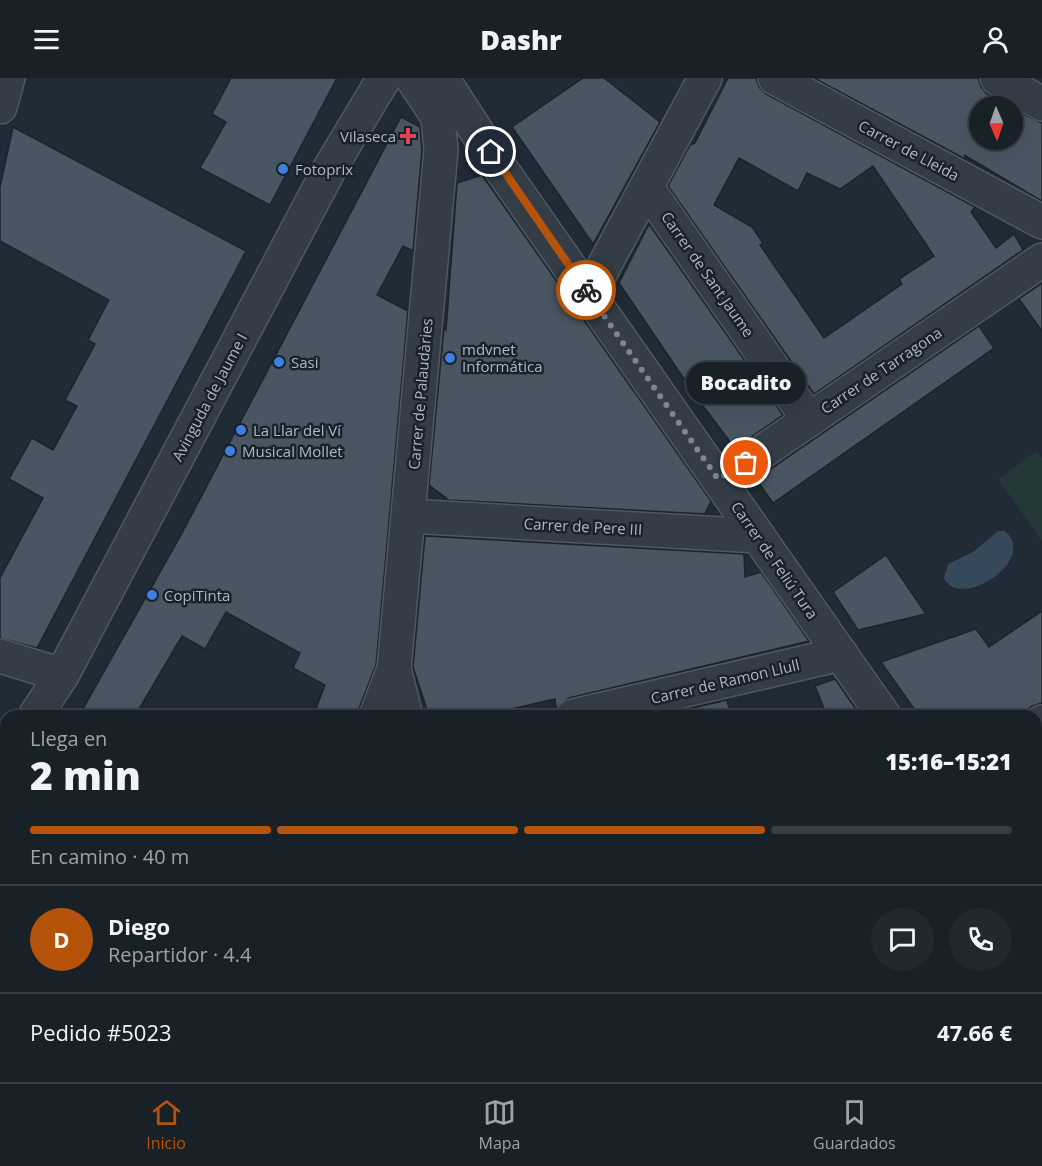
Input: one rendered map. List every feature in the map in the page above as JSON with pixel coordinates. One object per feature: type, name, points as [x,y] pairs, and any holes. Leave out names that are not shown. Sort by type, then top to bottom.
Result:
[{"type":"street","points":[[0,107],[8,78]]},
{"type":"street","name":"Avinguda de Jaume I","points":[[39,710],[62,675],[330,168],[384,78]]},
{"type":"street","name":"Carrer de Palaudàries","points":[[404,710],[394,669],[441,150],[438,117],[412,78]]},
{"type":"street","name":"Carrer de Feliú Tura","points":[[442,78],[589,294],[880,710]]},
{"type":"street","points":[[589,294],[705,78]]},
{"type":"street","name":"Carrer de Lleida","points":[[775,78],[1042,222]]},
{"type":"street","points":[[997,78],[1042,104]]},
{"type":"street","points":[[441,150],[481,136]]},
{"type":"street","name":"Carrer de Sant Jaume","points":[[647,188],[809,420]]},
{"type":"street","name":"Carrer de Tarragona","points":[[718,479],[809,420],[1042,260]]},
{"type":"street","name":"Carrer de Pere III","points":[[409,516],[758,536]]},
{"type":"street","name":"Carrer de Ramon Llull","points":[[599,710],[841,654]]},
{"type":"street","points":[[0,656],[62,675]]},
{"type":"street","points":[[378,710],[394,669]]},
{"type":"green space","points":[[1037,451],[1042,458],[1042,541],[998,479]]},
{"type":"water","points":[[998,531],[1005,531],[1013,543],[1012,556],[1005,568],[979,586],[965,589],[952,587],[944,578],[948,564],[973,552]]},
{"type":"building","points":[[231,78],[337,78],[270,205],[200,168],[226,122],[212,114]]},
{"type":"building","points":[[583,78],[604,78],[660,122],[593,244],[512,127]]},
{"type":"building","points":[[728,78],[756,78],[759,87],[766,94],[975,207],[971,212],[996,248],[1014,234],[1023,250],[814,394],[668,186],[690,145],[695,143]],"holes":[[[739,158],[798,191],[807,173],[840,189],[873,166],[934,256],[899,279],[902,284],[824,338],[760,245],[763,243],[752,227],[714,205]]]},
{"type":"building","points":[[814,78],[978,78],[981,87],[991,96],[969,96],[969,150],[1023,150],[1023,114],[1042,123],[1042,201],[964,155],[967,160]]},
{"type":"building","points":[[401,117],[420,127],[422,150],[413,251],[403,246],[377,295],[408,311],[376,665],[358,710],[315,710],[325,685],[293,668],[300,653],[226,612],[205,649],[182,636],[139,710],[82,710],[181,535]]},
{"type":"building","points":[[13,127],[246,251],[37,648],[0,638],[0,578],[43,498],[9,479],[32,438],[53,450],[77,406],[65,400],[95,344],[88,340],[109,300],[0,241],[0,187]]},
{"type":"building","points":[[482,175],[711,501],[705,514],[449,500],[429,485],[444,328],[446,330],[457,183]]},
{"type":"building","points":[[649,224],[783,415],[737,447],[734,447],[697,398],[619,283]]},
{"type":"building","points":[[1042,283],[1042,331],[1019,299]]},
{"type":"building","points":[[979,326],[994,348],[773,503],[758,482],[762,475]]},
{"type":"building","points":[[425,536],[744,554],[745,577],[761,572],[809,641],[569,698],[556,708],[555,699],[507,710],[427,710],[413,667]]},
{"type":"building","points":[[886,555],[926,614],[858,630],[833,592]]},
{"type":"building","points":[[1042,611],[1042,703],[1028,710],[915,710],[881,662],[976,629],[989,647]]},
{"type":"building","points":[[835,679],[857,710],[825,710],[815,686]]},
{"type":"building","points":[[727,700],[730,710],[684,710]]},
{"type":"way so far","points":[[586,290],[718,479],[746,463]]},
{"type":"place","name":"Vilaseca","points":[[408,136]]},
{"type":"place","name":"Fotoprix","points":[[283,169]]},
{"type":"place","name":"mdvnet Informática","points":[[450,358]]},
{"type":"place","name":"Sasi","points":[[279,362]]},
{"type":"place","name":"La Llar del Ví","points":[[241,430]]},
{"type":"place","name":"Musical Mollet","points":[[230,451]]},
{"type":"place","name":"Bocadito","points":[[746,463]]},
{"type":"place","name":"CopiTinta","points":[[152,595]]},
{"type":"route","points":[[491,152],[586,290]]}]
